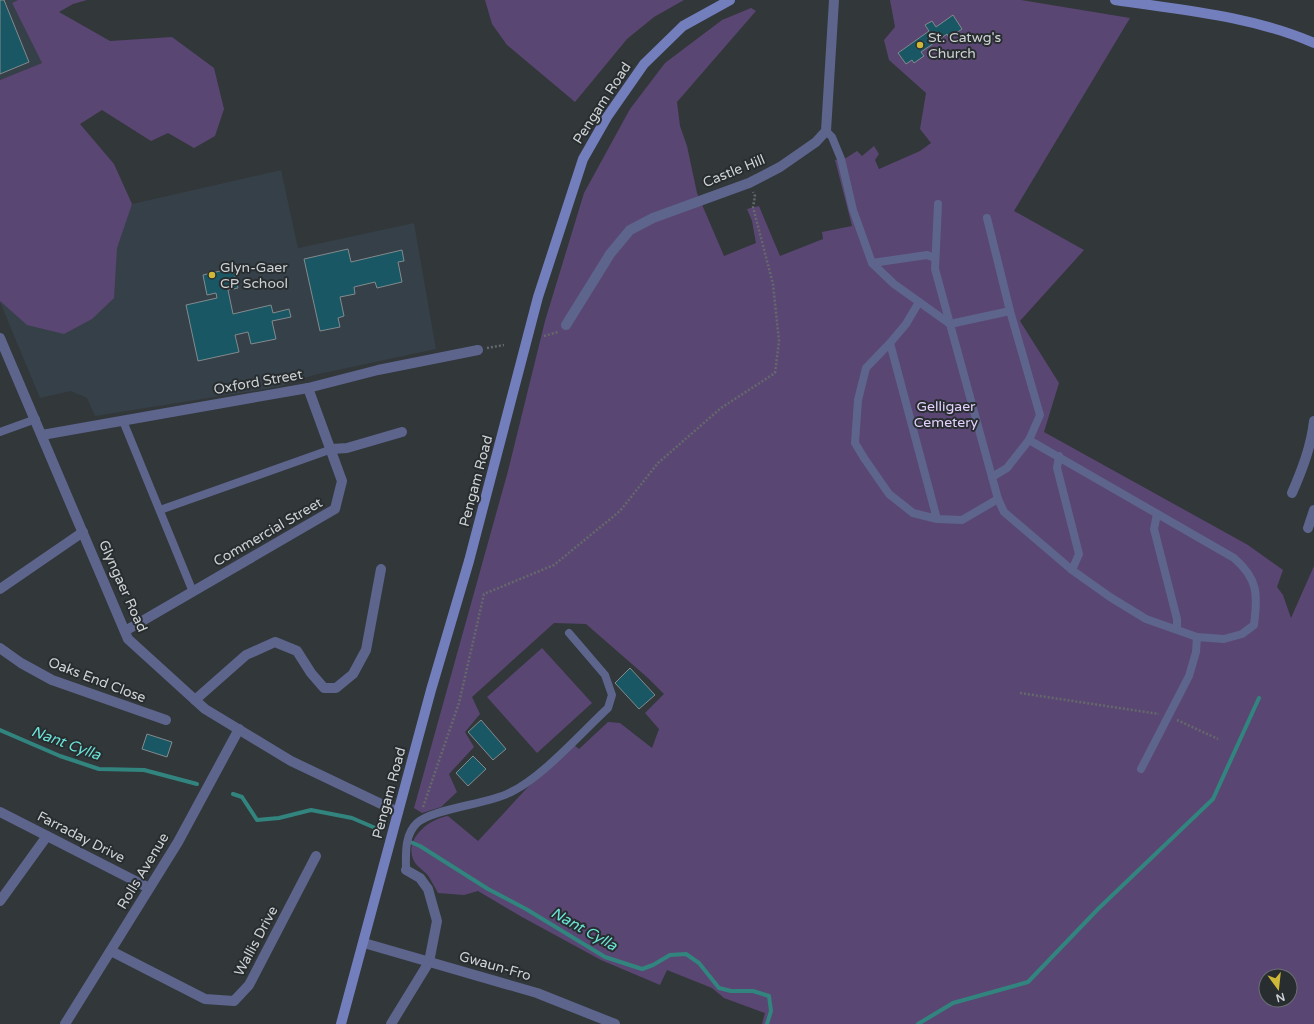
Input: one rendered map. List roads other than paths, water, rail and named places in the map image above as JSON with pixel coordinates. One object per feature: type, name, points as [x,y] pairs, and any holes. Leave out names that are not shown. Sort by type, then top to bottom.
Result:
[{"type":"main road","name":"Pengam Road","points":[[341,1024],[398,812],[469,561],[538,297],[583,159],[607,118],[644,64],[683,26],[730,0]]},
{"type":"main road","points":[[1115,0],[1211,14],[1266,26],[1314,44]]},
{"type":"street","points":[[826,132],[834,0]]},
{"type":"street","name":"Castle Hill","points":[[566,326],[610,254],[630,230],[653,218],[749,183],[780,167],[816,142],[826,132]]},
{"type":"street","name":"Glyngaer Road","points":[[0,338],[36,419],[128,639],[205,708],[291,761],[398,812]]},
{"type":"street","name":"Oxford Street","points":[[42,435],[308,388],[378,370],[478,350]]},
{"type":"street","name":"Commercial Street","points":[[125,631],[335,509],[342,481],[332,449],[308,388]]},
{"type":"street","points":[[1292,493],[1304,464],[1312,437],[1314,421]]},
{"type":"street","points":[[332,449],[347,448],[402,432]]},
{"type":"street","points":[[1308,528],[1314,510]]},
{"type":"street","points":[[0,589],[83,532]]},
{"type":"street","points":[[195,700],[246,655],[275,642],[297,652],[311,674],[324,688],[336,688],[353,674],[366,650],[381,569]]},
{"type":"street","name":"Oaks End Close","points":[[0,648],[21,663],[52,680],[166,720]]},
{"type":"street","name":"Rolls Avenue","points":[[65,1024],[178,842],[239,729]]},
{"type":"street","name":"Farraday Drive","points":[[0,812],[149,888]]},
{"type":"street","points":[[0,901],[47,836]]},
{"type":"street","name":"Wallis Drive","points":[[111,951],[205,999],[234,1001],[249,985],[316,856]]},
{"type":"street","points":[[391,1024],[429,962],[437,921],[428,889],[420,878],[406,870]]},
{"type":"street","name":"Gwaun-Fro","points":[[364,943],[537,993],[589,1019],[615,1024]]},
{"type":"lane","points":[[826,132],[832,137],[841,159],[853,210],[872,263],[894,284],[950,324],[1010,311]]},
{"type":"lane","points":[[938,204],[935,269],[998,499],[1004,512],[1072,570],[1110,597],[1146,619],[1197,637],[1224,640],[1242,634],[1254,625],[1256,594],[1252,576],[1234,558],[1029,440]]},
{"type":"lane","points":[[987,218],[1010,311],[1040,415],[1029,440],[1007,468],[992,477]]},
{"type":"lane","points":[[872,263],[927,255],[935,258]]},
{"type":"lane","points":[[919,302],[906,324],[866,368],[858,400],[855,443],[889,494],[913,513],[937,519],[962,520],[998,499]]},
{"type":"lane","points":[[890,343],[937,519]]},
{"type":"lane","points":[[0,432],[36,419]]},
{"type":"lane","points":[[123,421],[193,592]]},
{"type":"lane","points":[[160,510],[332,449]]},
{"type":"lane","points":[[1059,456],[1057,468],[1079,554],[1072,570]]},
{"type":"lane","points":[[1157,514],[1154,529],[1177,619],[1177,629]]},
{"type":"lane","points":[[406,870],[406,850],[409,836],[417,823],[435,814],[510,793],[538,774],[608,708],[612,695],[605,675],[569,632]]},
{"type":"lane","points":[[1141,769],[1189,676],[1196,652],[1197,637]]},
{"type":"waterway","points":[[918,1024],[953,1003],[1028,982],[1098,909],[1213,799],[1259,698]]},
{"type":"waterway","name":"Nant Cylla","points":[[0,730],[60,756],[99,769],[144,770],[197,784]]},
{"type":"waterway","name":"Nant Cylla","points":[[233,794],[242,797],[257,820],[279,818],[311,810],[352,818],[380,830]]},
{"type":"waterway","name":"Nant Cylla","points":[[408,841],[420,846],[488,889],[526,909],[605,957],[642,969],[653,965],[670,955],[686,954],[699,963],[719,988],[731,991],[753,991],[769,996],[771,1011],[767,1024]]},
{"type":"place","name":"St. Catwg's Church","points":[[920,45]]},
{"type":"place","name":"Glyn-Gaer CP School","points":[[212,275]]},
{"type":"park label","name":"Gelligaer Cemetery","points":[[946,414]]}]
